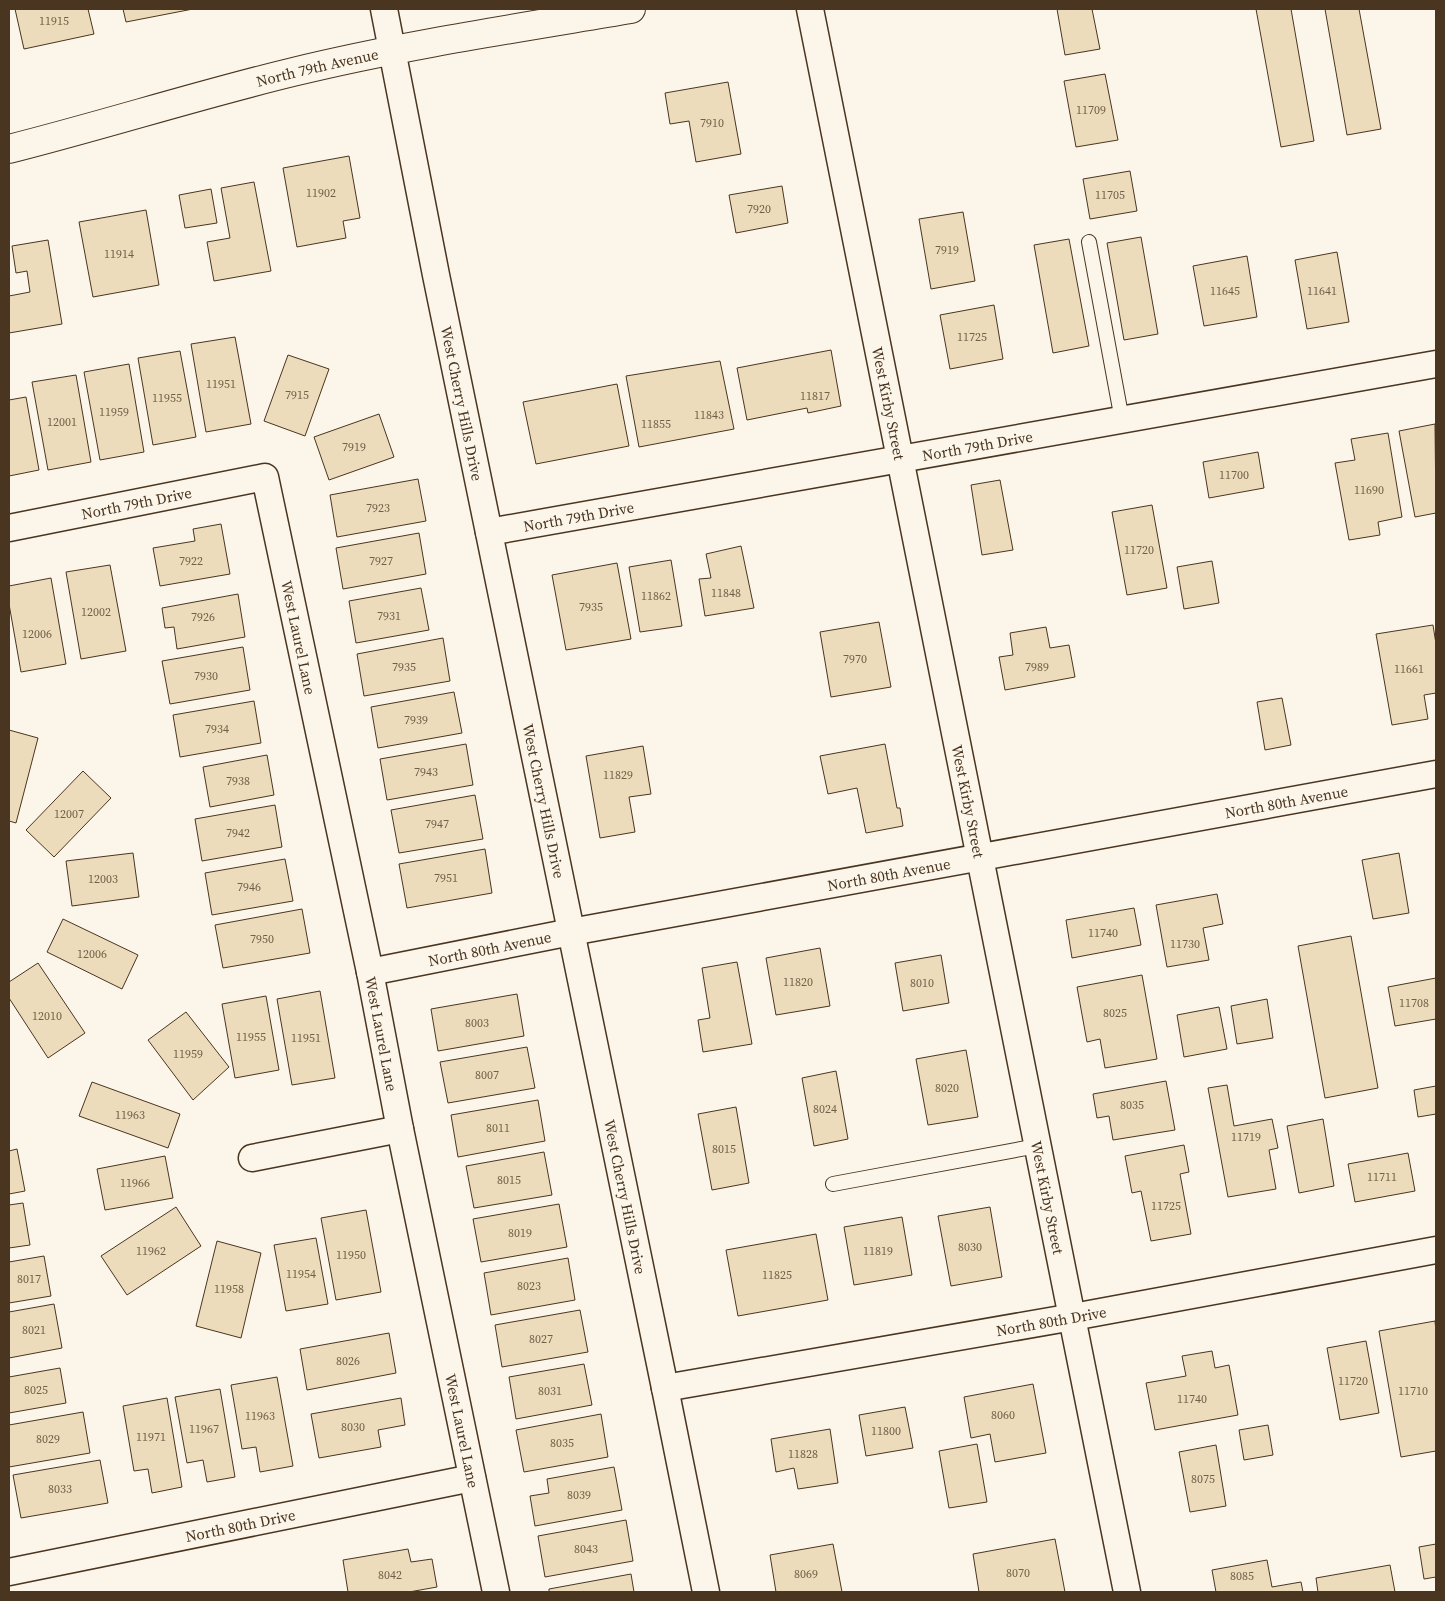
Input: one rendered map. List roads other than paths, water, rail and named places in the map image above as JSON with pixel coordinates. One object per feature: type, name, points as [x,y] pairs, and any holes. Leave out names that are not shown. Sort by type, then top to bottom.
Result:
[{"type":"street","name":"West Cherry Hills Drive","points":[[384,9],[706,1592]]},
{"type":"street","name":"North 79th Avenue","points":[[9,149],[284,74],[392,50],[631,9]]},
{"type":"street","name":"West Kirby Street","points":[[810,9],[1127,1592]]},
{"type":"street","name":"North 79th Drive","points":[[489,532],[1436,364]]},
{"type":"street","name":"North 79th Drive","points":[[9,528],[265,477]]},
{"type":"street","name":"West Laurel Lane","points":[[265,477],[370,972],[400,1129],[496,1592]]},
{"type":"street","name":"North 80th Avenue","points":[[370,972],[571,932],[1436,774]]},
{"type":"street","points":[[252,1158],[400,1129]]},
{"type":"street","name":"North 80th Drive","points":[[666,1388],[1072,1317],[1436,1250]]},
{"type":"street","name":"North 80th Drive","points":[[9,1572],[472,1478]]},
{"type":"lane","points":[[1090,242],[1122,420]]},
{"type":"lane","points":[[833,1184],[1037,1146]]}]
